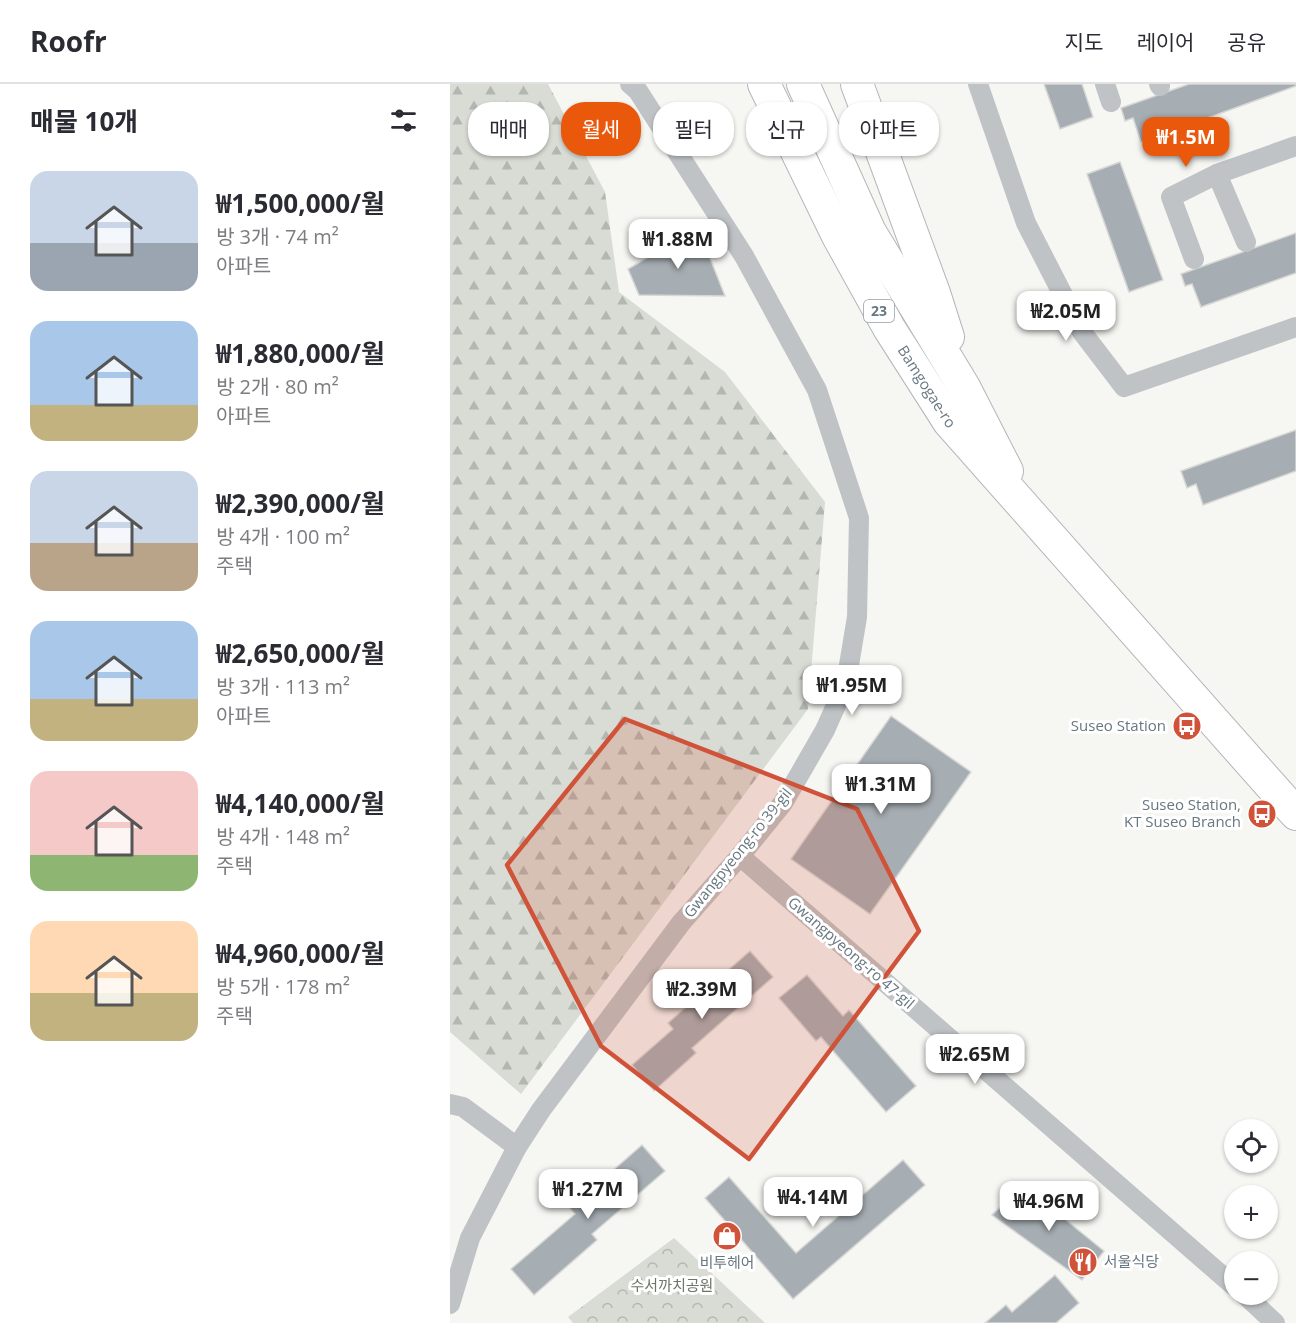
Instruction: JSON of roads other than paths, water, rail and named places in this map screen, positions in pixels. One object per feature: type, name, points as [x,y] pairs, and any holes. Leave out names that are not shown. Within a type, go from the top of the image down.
[{"type":"main road","name":"Bamgogae-ro","points":[[764,84],[837,236],[889,328],[949,422],[1296,814]]},
{"type":"main road","name":"Bamgogae-ro","points":[[803,84],[870,232],[964,387],[1029,515]]},
{"type":"main road","points":[[857,84],[934,293],[964,387]]},
{"type":"street","name":"Gwangpyeong-ro 39-gil","points":[[450,1304],[470,1238],[517,1147],[541,1110],[681,923],[783,803],[825,730],[846,683],[857,617],[859,518],[817,390],[744,256],[638,91],[630,84]]},
{"type":"street","points":[[978,84],[1026,223],[1082,332],[1124,387],[1296,327]]},
{"type":"street","points":[[1194,259],[1171,196],[1217,174],[1296,146]]},
{"type":"street","points":[[1217,174],[1246,242]]},
{"type":"street","name":"Gwangpyeong-ro 47-gil","points":[[740,856],[1224,1277]]},
{"type":"street","points":[[450,1104],[463,1107],[517,1147]]},
{"type":"street","points":[[1256,1305],[1275,1323]]},
{"type":"place","name":"Suseo Station","points":[[1187,726]]},
{"type":"place","name":"Suseo Station, KT Suseo Branch","points":[[1262,814]]},
{"type":"place","name":"비투헤어","points":[[727,1236]]},
{"type":"place","name":"서울식당","points":[[1083,1262]]},
{"type":"park label","name":"수서까치공원","points":[[672,1286]]}]
